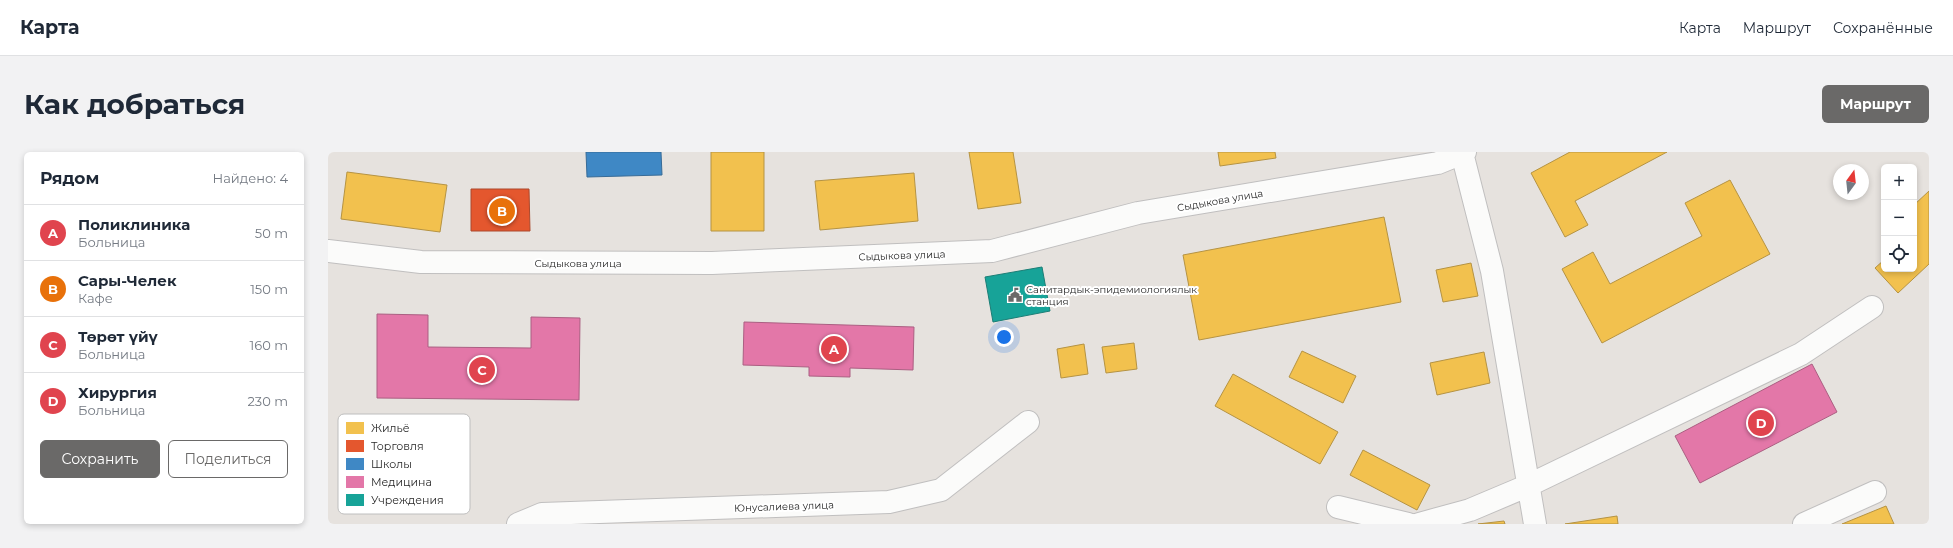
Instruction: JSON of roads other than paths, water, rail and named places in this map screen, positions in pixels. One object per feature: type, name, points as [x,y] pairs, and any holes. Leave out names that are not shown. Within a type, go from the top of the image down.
[{"type":"street","name":"Сыдыкова улица","points":[[328,252],[421,262],[712,263],[992,251],[1138,213],[1438,163],[1463,153]]},
{"type":"street","points":[[1463,153],[1492,271],[1527,486],[1535,524]]},
{"type":"street","points":[[1419,524],[1470,510],[1527,486],[1802,354],[1872,306]]},
{"type":"street","name":"Юнусалиева улица","points":[[527,522],[542,514],[888,502],[941,490],[1028,422]]},
{"type":"street","points":[[1804,524],[1875,492]]},
{"type":"street","points":[[1338,507],[1408,524]]},
{"type":"place","name":"Сары-Челек","points":[[502,211]]},
{"type":"place","name":"Санитардык-эпидемиологиялык станция","points":[[1015,295]]},
{"type":"place","name":"Поликлиника","points":[[834,349]]},
{"type":"place","name":"Төрөт үйү","points":[[482,370]]},
{"type":"place","name":"Хирургия","points":[[1761,423]]}]
